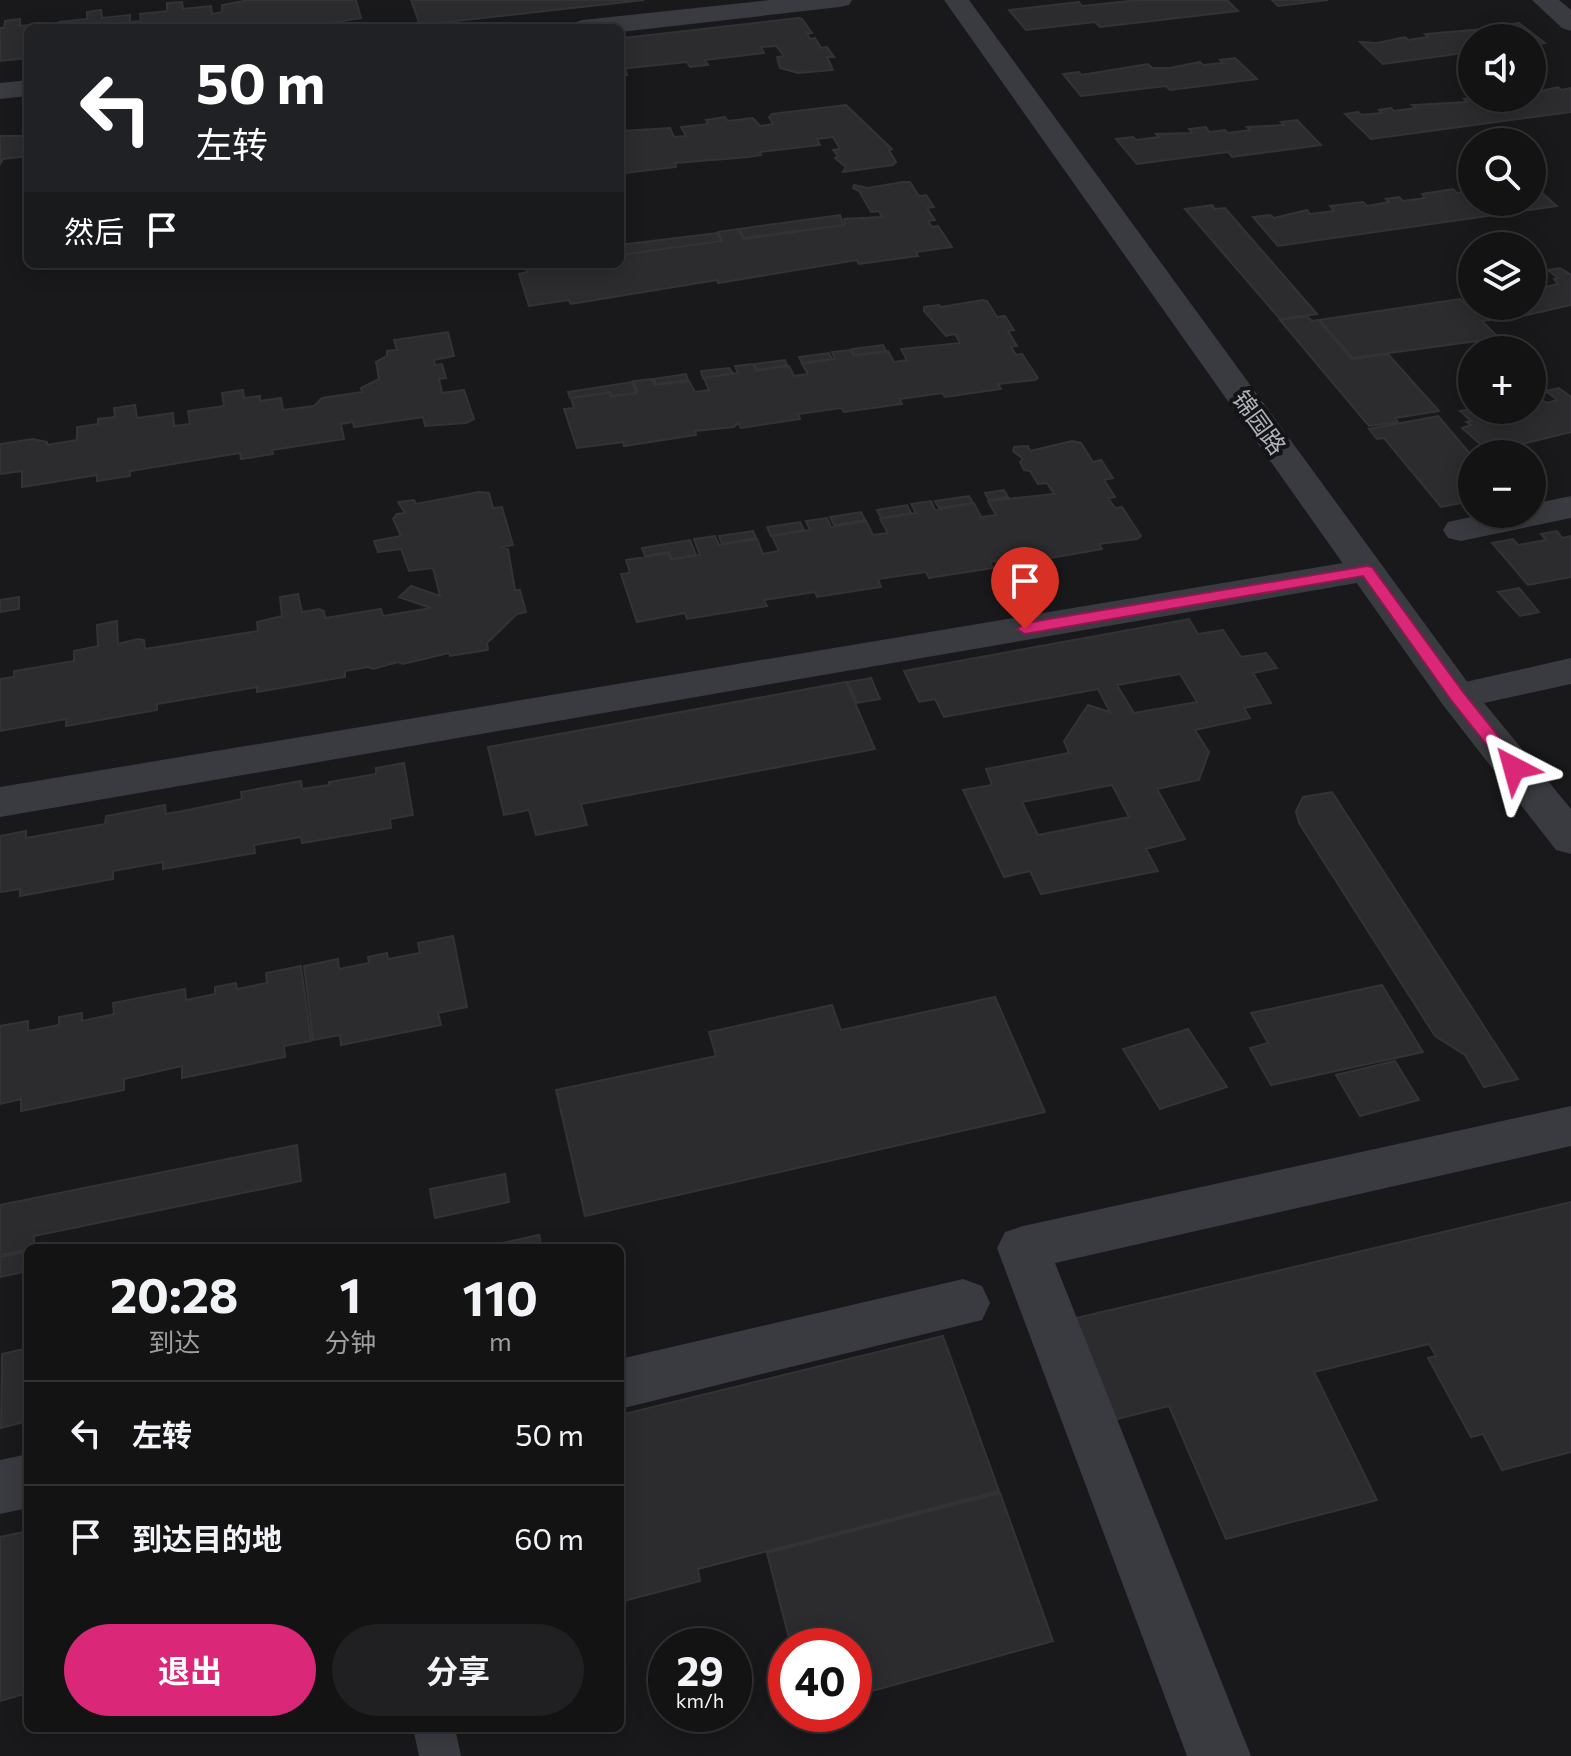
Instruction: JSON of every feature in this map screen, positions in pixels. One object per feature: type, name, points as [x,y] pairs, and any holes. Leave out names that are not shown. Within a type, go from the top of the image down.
[{"type":"street","points":[[619,24],[840,0]]},
{"type":"street","name":"锦园路","points":[[956,0],[1457,696],[1571,839]]},
{"type":"street","points":[[1544,0],[1571,23]]},
{"type":"street","points":[[0,91],[24,88]]},
{"type":"street","points":[[1461,530],[1571,507]]},
{"type":"street","points":[[0,802],[1367,571]]},
{"type":"street","points":[[1457,696],[1571,671]]},
{"type":"street","points":[[1219,1756],[1023,1248],[1571,1126]]},
{"type":"street","points":[[624,1383],[963,1303]]},
{"type":"street","points":[[0,1487],[24,1482]]},
{"type":"lane","points":[[435,1732],[440,1756]]},
{"type":"building","points":[[249,0],[356,0],[361,18],[325,24],[59,24],[87,19],[87,12],[101,10],[102,18],[130,15],[130,22],[141,21],[140,14],[167,11],[167,3],[182,2],[183,9],[211,6],[212,14],[222,12],[222,5]]},
{"type":"building","points":[[411,0],[644,0],[429,24],[420,24]]},
{"type":"building","points":[[1139,0],[1227,0],[1238,11],[1100,27],[1095,22],[1026,30],[1009,10],[1079,2],[1082,6]]},
{"type":"building","points":[[1272,0],[1328,0],[1278,6]]},
{"type":"building","points":[[798,18],[812,33],[807,34],[810,39],[815,38],[821,48],[827,47],[834,57],[827,57],[833,70],[798,73],[780,68],[777,57],[784,56],[776,46],[761,47],[764,53],[705,60],[708,65],[690,67],[687,62],[628,68],[625,69],[627,75],[624,75],[624,38]]},
{"type":"building","points":[[20,19],[20,26],[24,26],[24,58],[0,61],[0,28],[4,28],[5,21]]},
{"type":"building","points":[[1458,31],[1458,54],[1383,64],[1360,42],[1428,37],[1425,34]]},
{"type":"building","points":[[1235,58],[1257,79],[1170,90],[1166,86],[1081,96],[1063,74],[1079,72],[1081,75],[1148,64],[1152,68],[1200,62],[1203,65]]},
{"type":"building","points":[[1571,88],[1571,112],[1371,139],[1345,114],[1382,113],[1379,110],[1391,108],[1394,111],[1416,108],[1412,105],[1458,102],[1458,112],[1546,112],[1546,90]]},
{"type":"building","points":[[846,105],[892,149],[889,150],[896,162],[843,172],[846,167],[835,158],[838,156],[833,150],[840,149],[833,137],[817,139],[820,145],[760,152],[761,155],[675,163],[676,167],[624,172],[624,131],[670,128],[674,137],[686,136],[681,127],[708,124],[706,120],[753,118],[760,126],[773,124],[769,117],[772,114]]},
{"type":"building","points":[[1297,120],[1321,145],[1232,157],[1228,152],[1137,164],[1116,139],[1133,137],[1136,140],[1159,137],[1156,134],[1192,133],[1189,129],[1206,127],[1209,132],[1225,130],[1228,133],[1250,130],[1247,127],[1284,125],[1281,122]]},
{"type":"building","points":[[0,136],[24,136],[24,156],[3,159],[0,164]]},
{"type":"building","points":[[910,182],[919,196],[926,195],[934,207],[927,208],[935,220],[928,221],[932,227],[938,226],[952,247],[916,252],[918,256],[859,264],[857,260],[571,304],[569,300],[529,306],[519,274],[527,272],[526,268],[624,268],[624,254],[722,241],[718,232],[738,229],[743,239],[845,225],[844,219],[882,217],[879,211],[871,212],[859,191],[853,188],[854,185],[868,188]]},
{"type":"building","points":[[1453,189],[1457,193],[1458,216],[1487,216],[1278,246],[1253,217],[1270,215],[1274,218],[1307,210],[1310,214],[1334,211],[1330,206],[1363,202],[1367,206],[1399,197],[1403,201],[1425,198],[1422,194]]},
{"type":"building","points":[[1546,196],[1557,206],[1546,208]]},
{"type":"building","points":[[1212,205],[1215,209],[1225,208],[1317,314],[1280,319],[1185,209]]},
{"type":"building","points":[[840,215],[843,225],[744,238],[739,229]]},
{"type":"building","points":[[717,233],[721,241],[624,254],[624,245]]},
{"type":"building","points":[[1560,268],[1571,275],[1571,305],[1546,311],[1546,287],[1558,284],[1554,279],[1558,278],[1548,270]]},
{"type":"building","points":[[1458,299],[1458,320],[1490,320],[1482,321],[1497,336],[1458,336],[1458,344],[1353,358],[1319,320]]},
{"type":"building","points":[[987,301],[997,317],[1005,316],[1014,330],[1008,331],[1017,346],[1011,347],[1016,355],[1022,354],[1038,378],[998,384],[1001,389],[945,397],[942,393],[900,399],[902,404],[844,412],[841,408],[798,414],[800,419],[741,428],[738,423],[734,427],[695,431],[696,435],[624,446],[623,442],[577,448],[564,409],[574,408],[571,398],[638,393],[633,381],[652,379],[655,385],[689,381],[695,392],[709,390],[704,378],[738,373],[735,366],[753,364],[756,371],[789,366],[794,376],[808,374],[802,364],[835,359],[832,352],[850,350],[854,356],[888,351],[894,362],[907,360],[901,349],[960,343],[955,334],[946,336],[924,311],[924,307]]},
{"type":"building","points":[[1307,316],[1312,321],[1318,320],[1352,359],[1388,354],[1439,411],[1369,426],[1280,320]]},
{"type":"building","points":[[448,332],[454,356],[434,360],[435,365],[442,364],[446,378],[439,379],[442,393],[464,390],[474,419],[466,423],[425,426],[423,417],[354,427],[353,422],[341,424],[344,439],[272,450],[273,454],[241,459],[240,453],[130,471],[130,476],[97,481],[97,475],[22,487],[22,471],[0,474],[0,444],[33,439],[47,442],[47,445],[77,440],[77,427],[98,424],[98,419],[115,417],[114,408],[135,405],[137,418],[173,413],[174,426],[190,424],[188,411],[224,406],[222,393],[243,390],[244,398],[260,396],[260,401],[281,398],[283,410],[314,406],[322,398],[362,392],[361,388],[379,379],[376,362],[387,356],[387,351],[397,350],[394,340]]},
{"type":"building","points":[[883,345],[886,351],[855,355],[852,349]]},
{"type":"building","points":[[829,353],[832,359],[802,363],[799,357]]},
{"type":"building","points":[[785,360],[787,365],[757,370],[755,364]]},
{"type":"building","points":[[729,368],[733,373],[703,378],[701,371]]},
{"type":"building","points":[[686,374],[688,380],[656,384],[654,379]]},
{"type":"building","points":[[632,382],[636,393],[612,396],[610,392],[570,398],[568,392]]},
{"type":"building","points":[[1559,388],[1571,397],[1571,432],[1538,440],[1476,440],[1462,428],[1469,424],[1546,424],[1546,402],[1557,400],[1546,391]]},
{"type":"building","points":[[1438,416],[1458,440],[1458,504],[1441,507],[1384,438],[1377,439],[1369,429]]},
{"type":"building","points":[[1072,441],[1081,443],[1093,462],[1101,460],[1113,478],[1104,480],[1115,497],[1108,498],[1115,508],[1122,507],[1141,536],[1137,539],[1099,544],[1102,549],[1040,560],[1036,554],[990,562],[993,568],[929,578],[926,572],[878,579],[881,587],[817,597],[815,592],[764,600],[767,606],[687,619],[685,613],[637,622],[621,574],[630,573],[626,560],[668,553],[671,560],[700,555],[694,539],[715,536],[719,545],[757,539],[763,554],[779,551],[772,536],[810,530],[806,521],[827,518],[831,527],[866,521],[873,535],[888,533],[880,519],[916,513],[911,504],[931,501],[935,510],[974,503],[981,517],[996,515],[988,501],[1054,494],[1047,483],[1038,484],[1030,471],[1024,470],[1020,462],[1023,459],[1013,451],[1014,447],[1028,446],[1030,451]]},
{"type":"building","points":[[1004,490],[1008,497],[989,500],[985,493]]},
{"type":"building","points":[[479,492],[489,493],[493,508],[502,507],[513,545],[503,547],[508,549],[515,590],[520,590],[526,612],[517,614],[487,643],[488,650],[450,656],[449,653],[403,664],[398,662],[373,669],[345,671],[345,677],[257,692],[257,687],[157,704],[157,710],[66,726],[66,719],[0,731],[0,679],[14,677],[14,671],[74,661],[74,651],[98,646],[97,625],[117,621],[118,644],[144,640],[145,649],[258,631],[257,622],[282,616],[280,597],[298,594],[302,612],[319,609],[324,611],[325,618],[381,609],[383,616],[431,608],[399,597],[411,586],[440,596],[433,568],[409,571],[401,549],[378,552],[374,541],[401,536],[393,519],[397,514],[405,513],[398,502],[414,500],[416,504]]},
{"type":"building","points":[[969,496],[973,503],[939,508],[935,501]]},
{"type":"building","points":[[907,505],[911,513],[881,518],[877,510]]},
{"type":"building","points":[[861,512],[865,520],[834,525],[830,517]]},
{"type":"building","points":[[800,522],[804,530],[771,536],[767,527]]},
{"type":"building","points":[[753,531],[756,538],[722,544],[719,536]]},
{"type":"building","points":[[1557,531],[1562,538],[1571,536],[1571,577],[1528,585],[1492,543],[1513,539],[1518,545],[1546,540],[1541,534]]},
{"type":"building","points":[[690,540],[696,555],[672,559],[669,552],[645,556],[642,548]]},
{"type":"building","points":[[1519,588],[1539,612],[1520,616],[1498,592]]},
{"type":"building","points":[[19,597],[19,609],[0,612],[0,600]]},
{"type":"building","points":[[1189,619],[1198,634],[1223,630],[1241,657],[1266,653],[1277,668],[1253,673],[1271,703],[1244,708],[1250,718],[1195,730],[1209,752],[1199,780],[1157,789],[1185,839],[1146,849],[1158,871],[1041,894],[1030,871],[1004,877],[963,790],[992,785],[986,769],[1069,753],[1064,741],[1088,705],[1110,712],[1098,689],[944,717],[935,699],[919,702],[904,671]],"holes":[[[1180,674],[1197,702],[1134,713],[1117,685]],[[1112,785],[1129,817],[1038,835],[1022,802]]]},
{"type":"building","points":[[871,678],[880,699],[857,703],[848,682]]},
{"type":"building","points":[[846,682],[875,749],[581,804],[587,825],[536,835],[529,810],[504,815],[488,747]]},
{"type":"building","points":[[404,763],[413,815],[390,819],[391,828],[302,843],[301,837],[254,845],[255,853],[163,869],[163,862],[113,871],[113,879],[20,896],[20,889],[0,892],[0,836],[26,831],[26,838],[105,824],[106,816],[165,805],[166,814],[242,799],[241,792],[301,781],[302,789],[329,785],[329,782],[376,774],[376,768]]},
{"type":"building","points":[[1332,792],[1518,1079],[1484,1087],[1465,1055],[1435,1036],[1299,823],[1296,811],[1303,797]]},
{"type":"building","points":[[453,936],[467,1007],[438,1013],[441,1025],[341,1045],[340,1035],[313,1040],[304,966],[338,959],[339,969],[369,963],[368,957],[387,953],[388,959],[420,953],[418,943]]},
{"type":"building","points":[[301,966],[311,1041],[284,1046],[285,1057],[182,1078],[182,1066],[124,1079],[124,1090],[21,1111],[21,1099],[0,1104],[0,1026],[28,1021],[28,1031],[59,1025],[59,1017],[82,1013],[82,1021],[114,1014],[113,1003],[185,989],[186,1000],[215,994],[215,987],[236,983],[237,989],[267,983],[266,973]]},
{"type":"building","points":[[1382,985],[1423,1052],[1271,1085],[1250,1048],[1268,1043],[1251,1013]]},
{"type":"building","points":[[995,997],[1045,1112],[585,1216],[556,1090],[716,1056],[709,1032],[832,1005],[841,1030]]},
{"type":"building","points":[[1188,1029],[1227,1087],[1160,1109],[1123,1049]]},
{"type":"building","points":[[1395,1061],[1419,1100],[1360,1116],[1336,1075]]},
{"type":"building","points":[[297,1145],[301,1181],[34,1236],[34,1244],[24,1244],[24,1250],[0,1255],[0,1205]]},
{"type":"building","points":[[505,1174],[509,1202],[435,1218],[430,1189]]},
{"type":"building","points":[[1571,1202],[1571,1452],[1502,1470],[1483,1434],[1471,1437],[1428,1358],[1436,1356],[1429,1344],[1314,1372],[1377,1500],[1226,1539],[1169,1406],[1109,1421],[1068,1320]]},
{"type":"building","points":[[539,1235],[541,1244],[497,1244]]},
{"type":"building","points":[[24,1252],[24,1272],[0,1277],[0,1257]]},
{"type":"building","points":[[943,1336],[999,1491],[698,1569],[700,1581],[624,1601],[624,1414]]},
{"type":"building","points":[[24,1349],[24,1422],[1,1428],[2,1354]]},
{"type":"building","points":[[1000,1493],[1053,1641],[872,1691],[872,1628],[786,1628],[767,1553]]},
{"type":"building","points":[[24,1532],[24,1694],[0,1701],[0,1537]]},
{"type":"route","points":[[1025,629],[1367,571],[1457,696],[1514,768]]}]
